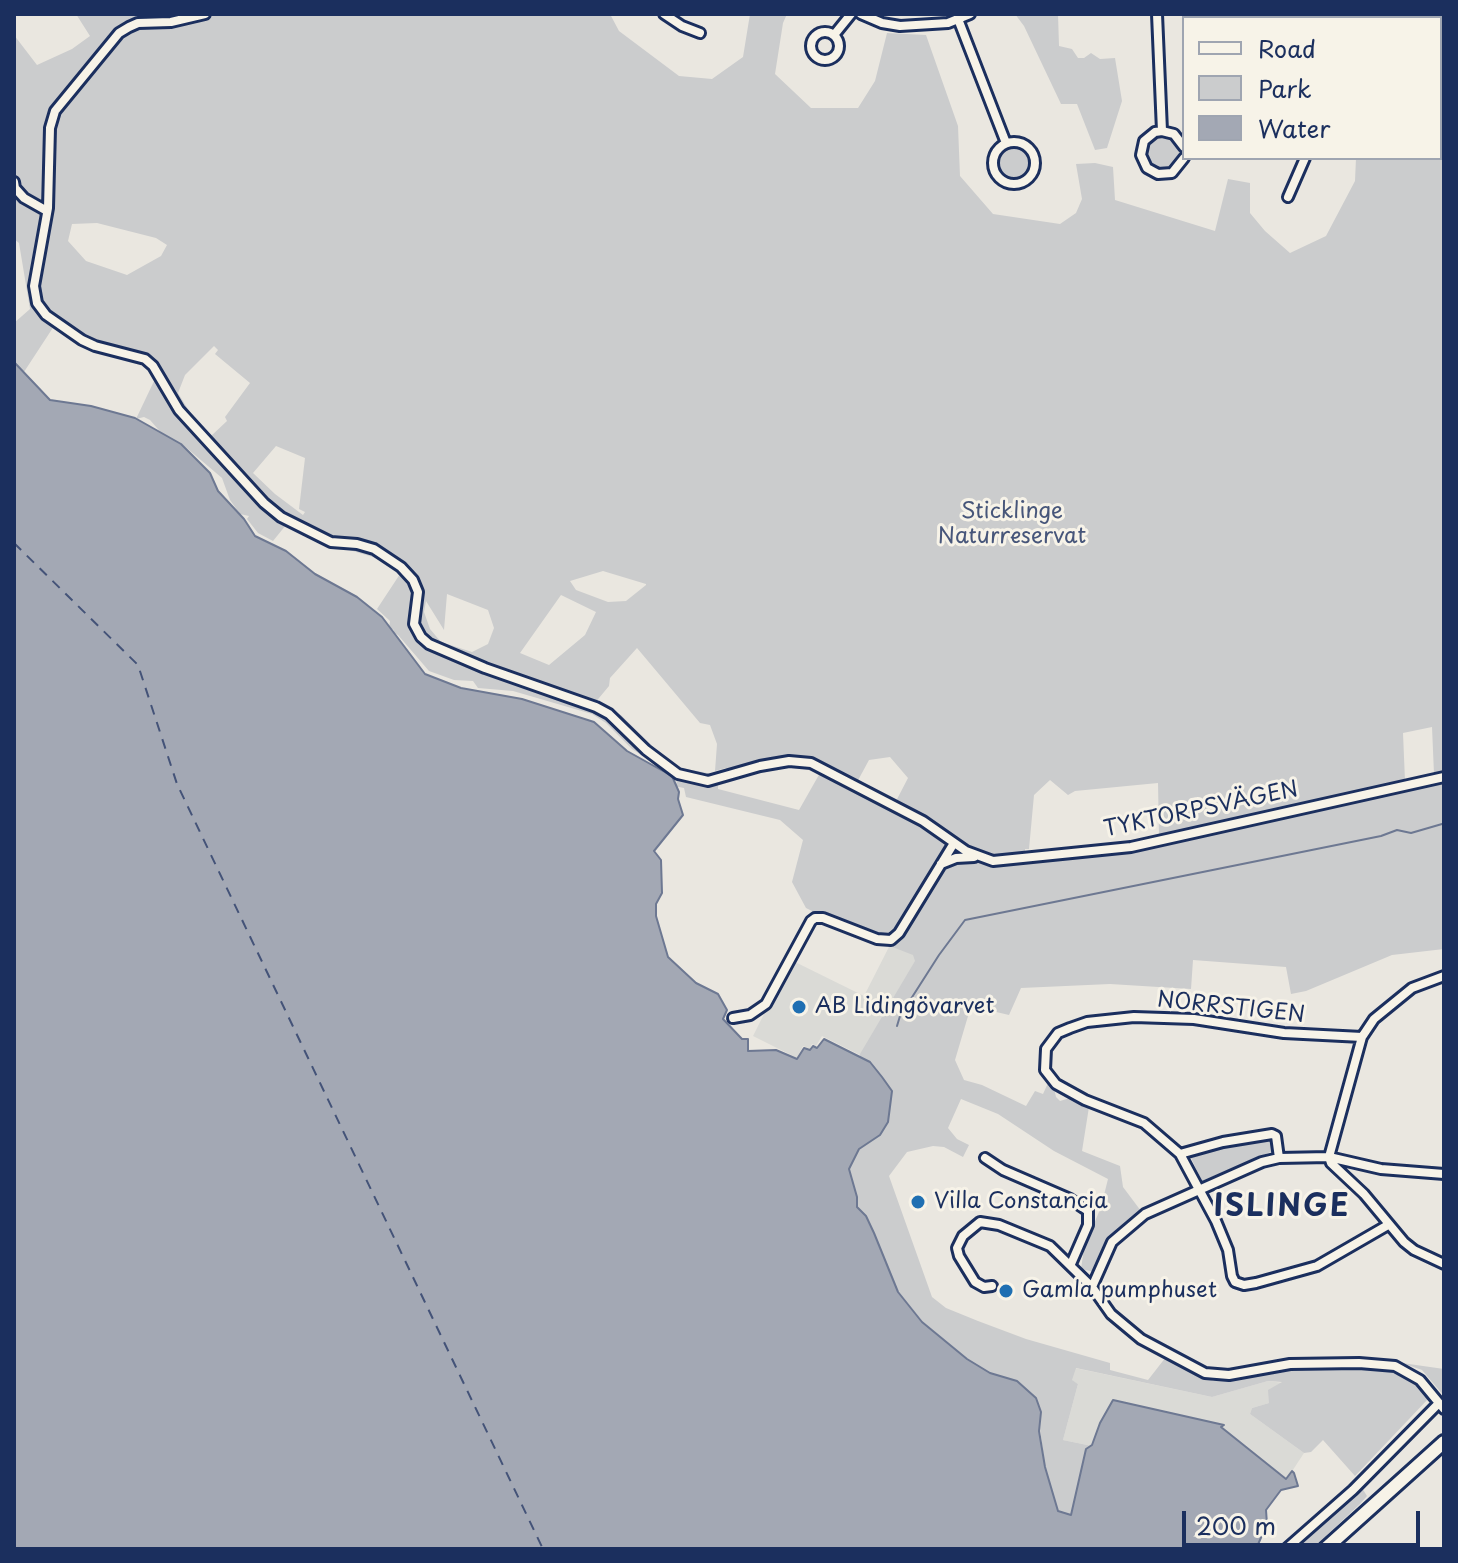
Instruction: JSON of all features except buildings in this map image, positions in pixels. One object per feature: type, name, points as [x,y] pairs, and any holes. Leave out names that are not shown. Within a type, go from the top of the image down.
[{"type":"main road","points":[[1325,1549],[1444,1442]]},
{"type":"street","name":"TYKTORPSVÄGEN","points":[[205,14],[171,22],[138,23],[119,33],[55,111],[50,128],[47,211],[34,286],[37,303],[46,315],[95,346],[145,359],[153,366],[179,410],[264,503],[281,517],[331,542],[374,549],[401,567],[413,580],[418,592],[414,624],[429,644],[485,668],[596,707],[609,714],[646,750],[678,774],[708,781],[760,766],[789,761],[811,763],[923,821],[977,857],[1004,861],[1131,847],[1444,777]]},
{"type":"street","points":[[664,14],[700,33]]},
{"type":"street","points":[[834,35],[851,14]]},
{"type":"street","points":[[861,14],[882,23],[900,26],[927,26],[970,14]]},
{"type":"street","points":[[1157,14],[1162,131]]},
{"type":"street","points":[[958,19],[1006,143]]},
{"type":"street","points":[[1182,144],[1174,134],[1155,132],[1144,141],[1141,155],[1147,168],[1165,175],[1178,169],[1183,160]]},
{"type":"street","points":[[1006,143],[1022,143],[1034,155],[1033,172],[1024,181],[1005,182],[995,173],[995,152],[1006,143]]},
{"type":"street","points":[[1288,197],[1304,160]]},
{"type":"street","points":[[14,182],[24,198],[47,211]]},
{"type":"street","points":[[733,1018],[750,1015],[766,1004],[811,921],[823,918],[877,939],[891,940],[899,933],[954,843]]},
{"type":"street","points":[[940,864],[956,858],[977,857]]},
{"type":"street","points":[[1444,976],[1422,983],[1401,996],[1374,1019],[1362,1037],[1329,1157],[1334,1167],[1364,1194],[1388,1225],[1414,1250],[1444,1264]]},
{"type":"street","name":"NORRSTIGEN","points":[[1362,1037],[1284,1033],[1194,1019],[1134,1017],[1087,1022],[1058,1033],[1046,1049],[1045,1070],[1056,1084],[1085,1100],[1144,1123],[1180,1154],[1216,1221],[1228,1250],[1235,1282],[1244,1285],[1317,1266],[1388,1225]]},
{"type":"street","points":[[1180,1154],[1223,1142],[1272,1134],[1276,1136],[1279,1158]]},
{"type":"street","points":[[1092,1287],[1105,1253],[1117,1237],[1145,1214],[1242,1168],[1279,1158],[1329,1157],[1381,1169],[1444,1174]]},
{"type":"street","points":[[985,1158],[1003,1170],[1070,1199],[1088,1211],[1088,1225],[1071,1264]]},
{"type":"street","points":[[992,1286],[984,1287],[975,1282],[957,1248],[963,1236],[980,1222],[999,1225],[1050,1246],[1092,1287],[1111,1314],[1141,1339],[1205,1373],[1229,1375],[1290,1364],[1378,1364],[1410,1372],[1442,1406],[1286,1549]]},
{"type":"shaded area","points":[[891,943],[918,957],[868,1059],[822,1036],[816,1046],[812,1044],[810,1049],[803,1046],[797,1058],[753,1036],[791,960],[864,996]]},
{"type":"shaded area","points":[[1075,1368],[1212,1397],[1268,1381],[1284,1383],[1269,1403],[1252,1408],[1250,1414],[1304,1453],[1287,1479],[1220,1427],[1222,1424],[1113,1400],[1092,1446],[1063,1440],[1078,1384],[1071,1380]]},
{"type":"green space","name":"Sticklinge Naturreservat","points":[[76,14],[610,14],[619,31],[679,76],[712,79],[743,57],[750,14],[787,14],[775,74],[811,108],[858,108],[875,81],[887,33],[926,35],[958,126],[960,176],[993,214],[1060,224],[1076,213],[1082,199],[1076,164],[1095,163],[1113,167],[1115,200],[1215,231],[1228,179],[1250,183],[1250,213],[1290,253],[1326,236],[1355,181],[1356,160],[1442,160],[1442,16],[1311,14],[1444,14],[1444,949],[1392,955],[1306,991],[1291,994],[1286,967],[1193,960],[1191,989],[1110,984],[1021,988],[1009,1015],[971,1006],[955,1060],[964,1080],[1026,1106],[1035,1091],[1043,1094],[1048,1083],[1060,1101],[1070,1098],[1089,1107],[1082,1151],[1120,1166],[1123,1187],[1141,1211],[1104,1244],[1095,1272],[1081,1269],[1084,1248],[1101,1207],[1108,1179],[1054,1151],[998,1114],[961,1099],[948,1128],[957,1139],[969,1145],[963,1157],[944,1147],[933,1146],[907,1152],[889,1176],[932,1297],[946,1308],[978,1321],[1026,1339],[1110,1363],[1110,1370],[1148,1380],[1166,1357],[1213,1381],[1318,1367],[1369,1365],[1393,1368],[1411,1377],[1428,1399],[1355,1476],[1323,1440],[1311,1452],[1304,1453],[1250,1414],[1252,1408],[1269,1403],[1268,1390],[1282,1382],[1268,1381],[1212,1397],[1076,1368],[1072,1380],[1078,1384],[1063,1440],[1092,1446],[1071,1516],[1058,1511],[1045,1467],[1036,1398],[1017,1381],[990,1373],[967,1359],[923,1322],[898,1292],[866,1216],[856,1207],[848,1167],[860,1054],[915,961],[913,955],[810,915],[812,911],[806,908],[792,882],[803,840],[780,820],[686,797],[684,788],[674,786],[677,782],[672,774],[632,749],[606,723],[592,714],[513,691],[478,688],[473,681],[454,680],[429,671],[392,632],[390,621],[377,609],[402,571],[286,525],[273,541],[258,533],[247,519],[249,516],[240,514],[230,500],[222,478],[182,444],[164,436],[150,420],[144,417],[136,419],[155,379],[141,361],[98,350],[56,323],[22,375],[14,365],[14,323],[30,309],[19,243],[14,239],[14,35],[37,65],[72,49],[90,36]],"holes":[[[97,223],[156,238],[167,245],[161,256],[127,275],[86,261],[68,241],[72,224]],[[214,346],[218,350],[215,354],[250,383],[225,417],[227,421],[211,436],[194,419],[178,393],[185,375]],[[276,446],[305,458],[299,509],[305,512],[303,515],[253,473]],[[603,571],[646,584],[626,601],[608,602],[576,590],[570,581]],[[447,594],[488,610],[494,628],[488,644],[472,652],[441,642],[430,629],[424,612],[426,601],[444,630]],[[561,595],[596,612],[585,635],[549,665],[520,653]],[[637,648],[700,723],[710,725],[717,744],[715,771],[726,768],[728,771],[712,774],[682,768],[667,761],[621,715],[594,704],[609,686],[610,678]],[[1432,727],[1434,774],[1405,781],[1403,733]],[[890,757],[908,778],[894,805],[856,784],[869,760]],[[797,765],[820,773],[799,810],[718,789],[718,783],[732,777]],[[1050,780],[1068,795],[1075,791],[1158,783],[1159,836],[1130,842],[1025,852],[1029,849],[1034,795]]]},
{"type":"green space","points":[[1015,14],[1058,14],[1059,46],[1072,49],[1078,58],[1091,53],[1100,59],[1115,58],[1122,101],[1107,148],[1095,150],[1077,104],[1061,104],[1024,26]]},
{"type":"green space","points":[[1163,136],[1175,141],[1180,153],[1175,165],[1163,170],[1151,165],[1146,153],[1151,141]]},
{"type":"green space","points":[[1014,147],[1026,152],[1031,164],[1026,176],[1014,181],[1002,176],[997,164],[1002,152]]},
{"type":"green space","points":[[1271,1139],[1273,1151],[1202,1181],[1191,1158],[1241,1142]]},
{"type":"green space","points":[[1402,1363],[1444,1369],[1444,1396],[1422,1370]]},
{"type":"green space","points":[[1362,1488],[1367,1496],[1312,1549],[1291,1549]]},
{"type":"water","points":[[14,362],[50,400],[91,406],[135,418],[181,444],[210,473],[218,491],[255,536],[286,551],[315,574],[357,597],[382,617],[425,674],[461,688],[522,699],[594,722],[627,751],[672,776],[683,815],[654,851],[661,860],[662,893],[656,904],[656,916],[668,957],[696,983],[718,994],[727,1010],[723,1019],[742,1039],[748,1039],[748,1051],[776,1050],[797,1059],[804,1048],[817,1048],[824,1039],[870,1062],[892,1091],[888,1122],[880,1135],[859,1149],[849,1169],[857,1207],[866,1216],[898,1292],[922,1322],[967,1359],[990,1373],[1017,1381],[1036,1398],[1041,1412],[1039,1431],[1045,1467],[1058,1511],[1071,1515],[1086,1449],[1092,1445],[1113,1400],[1224,1425],[1221,1427],[1286,1479],[1292,1471],[1294,1473],[1298,1486],[1281,1490],[1266,1510],[1267,1524],[1256,1549],[14,1549]]},
{"type":"waterway","points":[[897,1026],[900,1016],[939,955],[965,920],[1381,836],[1397,830],[1411,833],[1442,824]]},
{"type":"ferry route","points":[[14,543],[138,665],[177,784],[543,1549]]},
{"type":"place","name":"AB Lidingövarvet","points":[[799,1007]]},
{"type":"place","name":"Villa Constancia","points":[[918,1202]]},
{"type":"place","name":"Gamla pumphuset","points":[[1006,1291]]},
{"type":"district","name":"ISLINGE","points":[[1282,1208]]}]
